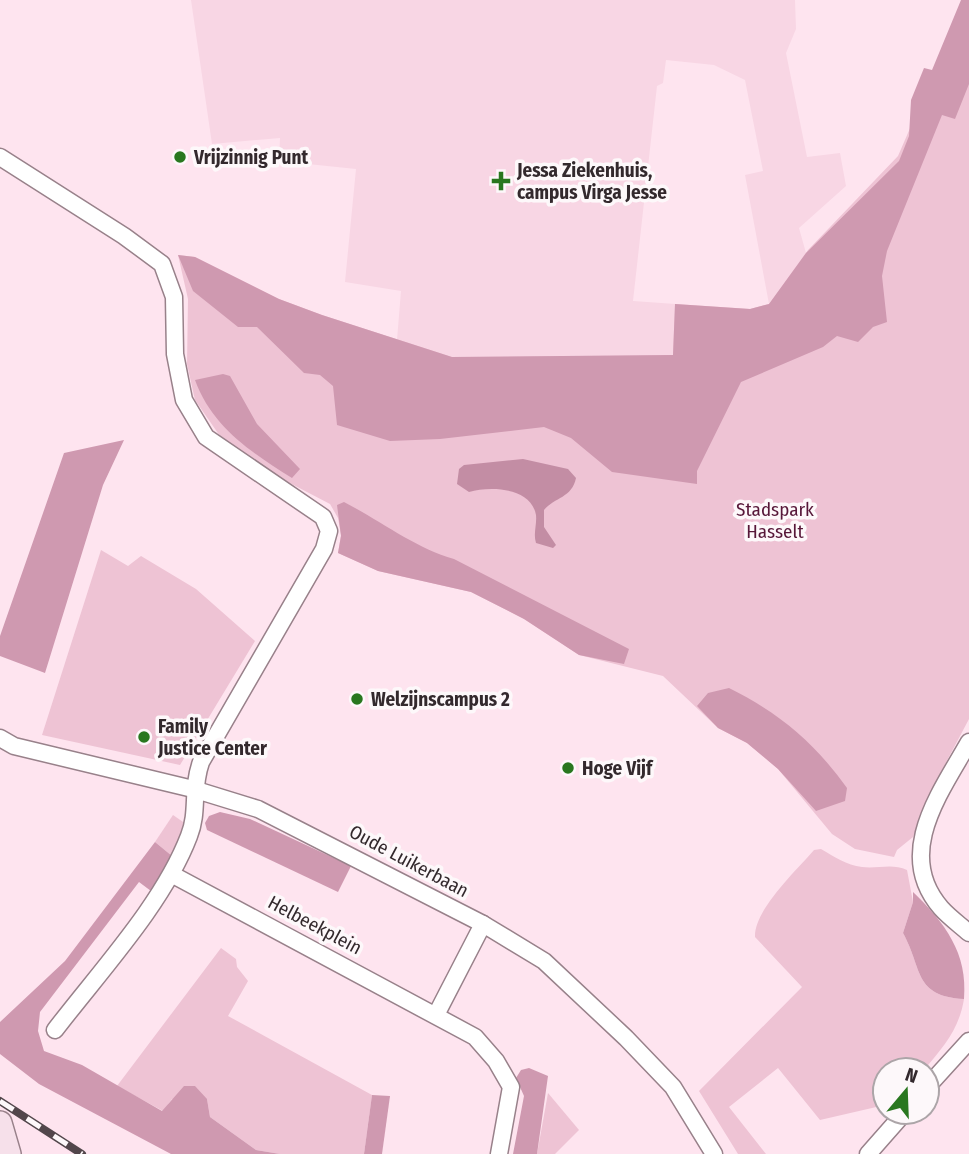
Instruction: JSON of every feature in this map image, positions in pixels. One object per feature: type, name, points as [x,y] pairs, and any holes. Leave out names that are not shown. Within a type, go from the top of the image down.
[{"type":"main road","points":[[0,1123],[9,1154]]},
{"type":"street","points":[[0,157],[124,236],[162,264],[174,297],[175,354],[184,400],[206,437],[323,517],[329,531],[324,549],[201,762],[193,789],[195,807],[191,832],[173,874],[55,1030]]},
{"type":"street","name":"Oude Luikerbaan","points":[[0,738],[14,746],[193,789],[269,814],[483,924],[544,961],[626,1038],[673,1087],[714,1154]]},
{"type":"street","points":[[969,742],[937,800],[918,855],[928,887],[941,908],[969,933]]},
{"type":"street","name":"Helbeekplein","points":[[173,874],[475,1037],[496,1061],[511,1087],[499,1154]]},
{"type":"street","points":[[436,1014],[483,924]]},
{"type":"street","points":[[941,1072],[969,1041]]},
{"type":"street","points":[[869,1154],[893,1126]]},
{"type":"shaded area","name":"Jessa Ziekenhuis, campus Virga Jesse","points":[[191,0],[795,0],[796,29],[786,53],[807,157],[840,153],[846,186],[799,228],[806,253],[769,304],[745,175],[763,171],[745,80],[714,65],[666,60],[663,83],[657,86],[633,301],[675,304],[674,355],[452,357],[397,340],[401,291],[345,282],[356,169],[279,161],[280,138],[212,144]]},
{"type":"shaded area","points":[[961,0],[969,0],[969,84],[955,119],[942,115],[887,251],[882,276],[887,322],[873,327],[858,342],[837,336],[823,347],[741,382],[697,471],[697,484],[612,472],[571,438],[544,427],[440,439],[390,441],[337,425],[333,386],[320,375],[304,373],[257,327],[238,327],[193,291],[178,255],[195,257],[279,299],[452,357],[673,355],[675,304],[750,309],[769,304],[806,253],[899,161],[909,136],[911,100],[924,68],[932,70]]},
{"type":"shaded area","points":[[223,374],[230,376],[257,424],[300,469],[292,478],[235,437],[202,397],[195,380]]},
{"type":"shaded area","points":[[124,440],[103,485],[45,673],[0,656],[0,636],[64,453]]},
{"type":"shaded area","points":[[523,459],[568,469],[576,478],[571,490],[544,510],[544,527],[556,545],[553,548],[536,543],[536,515],[533,506],[526,499],[498,489],[469,492],[457,484],[459,469],[464,465]]},
{"type":"shaded area","points":[[344,502],[412,541],[454,559],[629,649],[624,664],[579,655],[524,619],[471,592],[378,571],[338,553],[341,536],[337,505]]},
{"type":"shaded area","points":[[729,688],[780,718],[822,756],[847,788],[845,801],[816,811],[778,769],[747,743],[718,728],[697,706],[708,693]]},
{"type":"shaded area","points":[[220,812],[250,819],[351,866],[338,892],[207,830],[205,823],[209,816]]},
{"type":"shaded area","points":[[155,842],[172,856],[151,891],[139,882],[40,1012],[38,1031],[44,1051],[82,1065],[162,1111],[184,1086],[195,1086],[207,1099],[210,1117],[256,1150],[280,1154],[171,1154],[39,1084],[0,1054],[0,1022],[65,961]]},
{"type":"shaded area","points":[[913,892],[935,915],[952,940],[962,967],[964,999],[936,992],[922,978],[903,933],[913,902]]},
{"type":"shaded area","points":[[529,1068],[548,1076],[537,1154],[513,1154],[524,1096],[516,1078],[521,1070]]},
{"type":"shaded area","points":[[372,1095],[390,1096],[382,1154],[364,1154]]},
{"type":"green space","name":"Stadspark Hasselt","points":[[969,0],[969,719],[933,787],[913,837],[897,850],[894,857],[855,849],[832,834],[778,769],[747,743],[718,728],[663,676],[579,655],[524,619],[471,592],[378,571],[338,553],[341,535],[338,518],[330,504],[261,468],[222,439],[195,400],[187,364],[188,299],[178,255],[195,257],[279,299],[452,357],[673,355],[675,304],[750,309],[769,304],[808,250],[898,156],[963,6]]},
{"type":"green space","points":[[101,550],[128,566],[141,556],[196,589],[255,641],[180,765],[42,735]]},
{"type":"green space","points":[[173,815],[186,824],[172,856],[155,842]]},
{"type":"green space","points":[[821,849],[856,866],[896,867],[907,870],[913,902],[903,933],[928,986],[948,997],[964,999],[962,1010],[949,1038],[936,1056],[871,1056],[871,1108],[820,1120],[778,1068],[729,1107],[766,1154],[738,1154],[699,1091],[802,987],[755,937],[761,915],[768,903],[814,850]]},
{"type":"green space","points":[[221,948],[236,959],[237,967],[248,981],[228,1016],[372,1095],[364,1154],[280,1154],[256,1150],[210,1117],[207,1099],[172,1099],[163,1111],[117,1086]]},
{"type":"green space","points":[[548,1093],[579,1130],[555,1154],[537,1154]]},
{"type":"railway","points":[[0,1101],[82,1154]]},
{"type":"place","name":"Vrijzinnig Punt","points":[[180,157]]},
{"type":"place","name":"Jessa Ziekenhuis, campus Virga Jesse","points":[[501,181]]},
{"type":"place","name":"Welzijnscampus 2","points":[[357,699]]},
{"type":"place","name":"Family Justice Center","points":[[144,737]]},
{"type":"place","name":"Hoge Vijf","points":[[568,768]]}]
